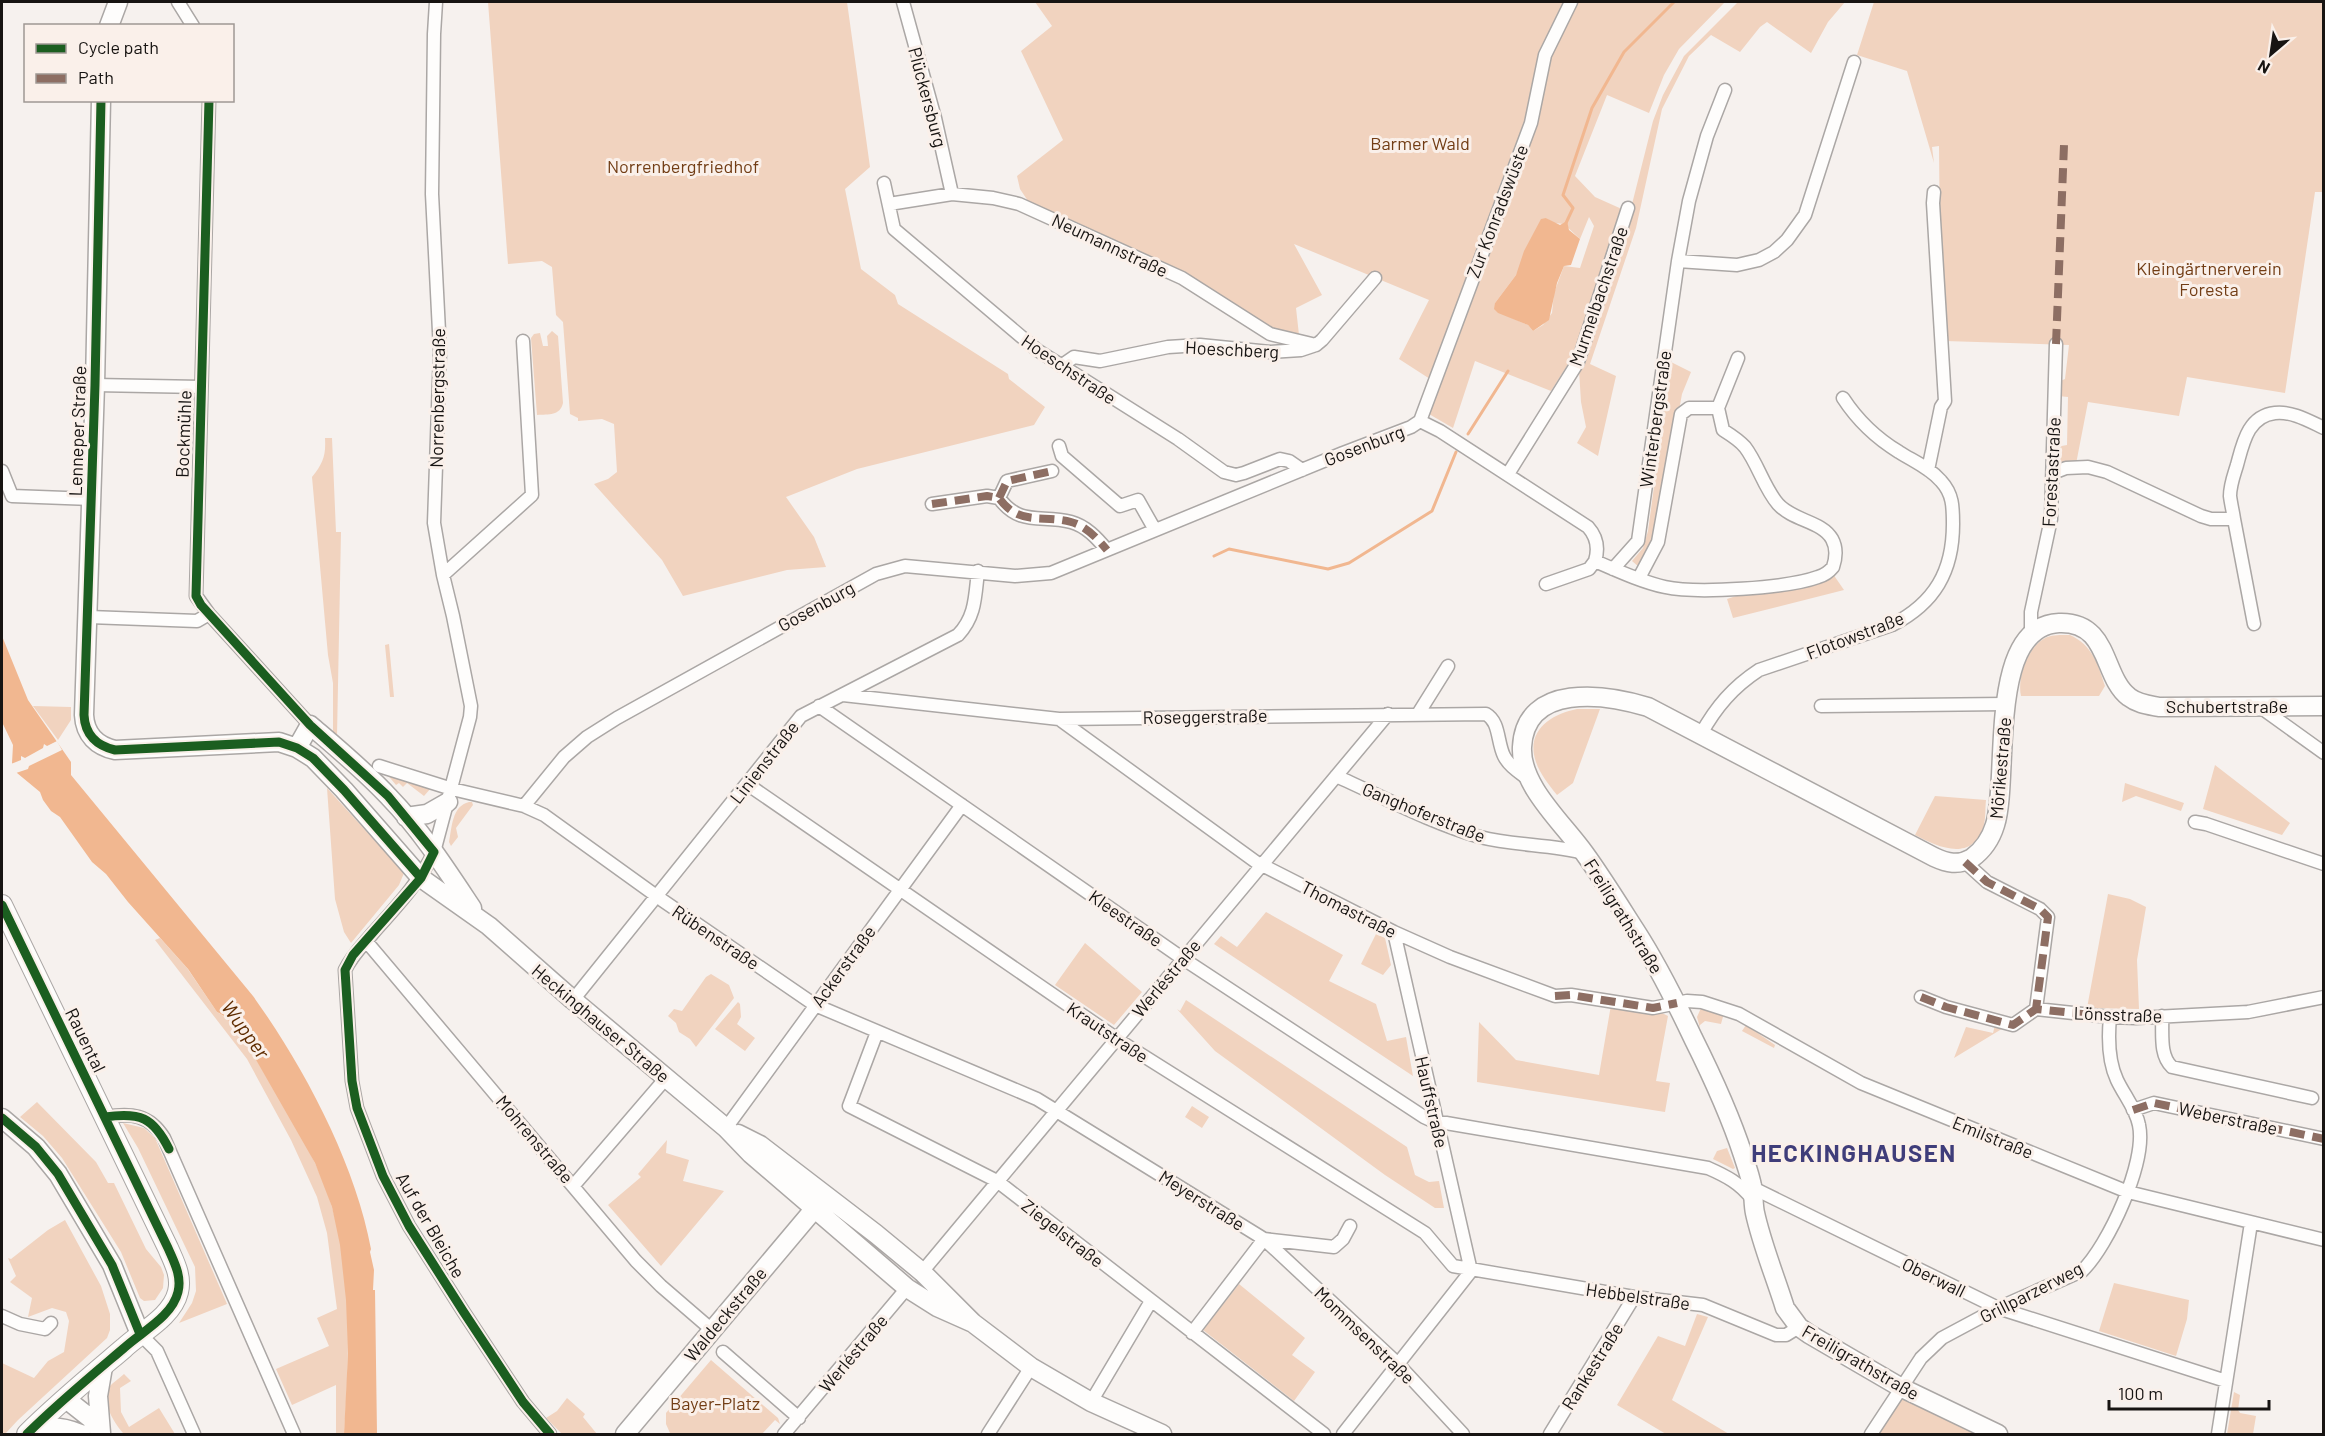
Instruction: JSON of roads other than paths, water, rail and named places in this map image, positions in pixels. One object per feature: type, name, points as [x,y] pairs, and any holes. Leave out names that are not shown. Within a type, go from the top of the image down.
[{"type":"main road","points":[[110,24],[118,2]]},
{"type":"main road","name":"Lenneper Straße","points":[[101,102],[92,499],[84,721],[92,739],[111,749]]},
{"type":"main road","name":"Schubertstraße","points":[[2031,635],[2046,625],[2055,623],[2078,626],[2089,632],[2102,651],[2121,689],[2129,698],[2144,704],[2159,707],[2324,706]]},
{"type":"main road","name":"Mörikestraße","points":[[1965,862],[1985,846],[1996,824],[2006,704],[2012,671],[2020,650],[2031,635]]},
{"type":"main road","name":"Freiligrathstraße","points":[[1965,862],[1953,864],[1934,856],[1648,707],[1599,696],[1560,700],[1533,717],[1523,736],[1522,759],[1530,780],[1584,854],[1637,933],[1677,1003],[1729,1118],[1753,1194],[1755,1213],[1785,1308],[1799,1327],[1900,1387],[1998,1434]]},
{"type":"main road","points":[[297,748],[310,725]]},
{"type":"main road","name":"Heckinghauser Straße","points":[[310,725],[388,796],[434,852],[478,917]]},
{"type":"main road","name":"Heckinghauser Straße","points":[[111,749],[279,742],[297,748],[313,758],[421,878],[478,917],[726,1128],[751,1154],[922,1272],[973,1323],[1031,1367],[1091,1402],[1157,1434]]},
{"type":"main road","points":[[406,817],[427,814],[450,796]]},
{"type":"main road","name":"Rauental","points":[[2,905],[177,1269],[179,1281],[176,1298],[169,1309],[28,1433]]},
{"type":"main road","points":[[2,1118],[36,1147],[58,1174],[112,1265],[140,1334]]},
{"type":"main road","name":"Heckinghauser Straße","points":[[820,1202],[907,1288],[937,1307],[973,1323]]},
{"type":"main road","name":"Waldeckstraße","points":[[630,1433],[712,1330],[820,1202]]},
{"type":"main road","points":[[102,1434],[98,1396],[103,1367]]},
{"type":"main road","points":[[64,1400],[90,1418],[102,1434]]},
{"type":"main road","points":[[64,1400],[81,1434]]},
{"type":"main road","points":[[28,1433],[36,1429],[52,1427],[81,1434]]},
{"type":"street","points":[[178,2],[192,24]]},
{"type":"street","name":"Norrenbergstraße","points":[[345,970],[350,958],[421,878],[434,852],[470,717],[471,706],[434,523],[440,351],[432,194],[436,2]]},
{"type":"street","name":"Plückersburg","points":[[903,2],[935,118],[952,194]]},
{"type":"street","name":"Zur Konradswüste","points":[[1420,421],[1531,123],[1545,55],[1570,2]]},
{"type":"street","points":[[1678,261],[1737,265],[1760,260],[1787,240],[1805,215],[1854,62]]},
{"type":"street","name":"Winterbergstraße","points":[[1613,569],[1638,541],[1678,261],[1689,201],[1707,136],[1725,90]]},
{"type":"street","name":"Bockmühle","points":[[209,102],[196,596],[209,614],[310,725]]},
{"type":"street","name":"Hoeschstraße","points":[[884,183],[894,229],[1020,337],[1061,366],[1178,439],[1224,472],[1236,475],[1280,459],[1289,461],[1302,470]]},
{"type":"street","points":[[1928,470],[1941,407],[1945,401],[1933,202],[1935,192]]},
{"type":"street","name":"Neumannstraße","points":[[889,204],[952,194],[993,198],[1019,204],[1182,278],[1269,333],[1316,345]]},
{"type":"street","name":"Murmelbachstraße","points":[[1508,474],[1578,362],[1628,208]]},
{"type":"street","points":[[1316,345],[1339,322],[1375,278]]},
{"type":"street","points":[[443,575],[532,495],[524,341]]},
{"type":"street","name":"Forestastraße","points":[[2031,635],[2031,612],[2051,519],[2056,344]]},
{"type":"street","name":"Hoeschberg","points":[[1061,366],[1074,357],[1100,361],[1168,347],[1200,345],[1292,352],[1316,345]]},
{"type":"street","points":[[1546,584],[1589,569],[1596,561],[1666,587],[1770,586],[1821,577],[1833,567],[1836,551],[1833,541],[1821,527],[1785,511],[1777,502],[1744,446],[1720,425],[1718,408],[1738,358]]},
{"type":"street","points":[[95,385],[201,387]]},
{"type":"street","name":"Flotowstraße","points":[[1701,734],[1729,693],[1759,670],[1892,625],[1907,617],[1929,598],[1939,585],[1949,562],[1953,536],[1953,510],[1952,498],[1946,487],[1928,470],[1867,429],[1843,398]]},
{"type":"street","points":[[1639,578],[1658,542],[1681,414],[1689,408],[1718,408]]},
{"type":"street","points":[[2254,624],[2230,497],[2231,482],[2245,435],[2253,424],[2275,413],[2289,414],[2324,428]]},
{"type":"street","name":"Gosenburg","points":[[524,806],[564,758],[587,737],[857,584],[891,568],[905,566],[1015,576],[1051,573],[1420,421],[1440,431],[1588,527],[1594,534],[1597,544],[1596,561]]},
{"type":"street","points":[[1059,446],[1062,456],[1120,506],[1137,500],[1155,530]]},
{"type":"street","points":[[2053,473],[2066,468],[2088,467],[2107,472],[2201,516],[2211,519],[2234,519]]},
{"type":"street","points":[[2,471],[12,496],[92,499]]},
{"type":"street","points":[[999,498],[1007,482],[1052,471]]},
{"type":"street","points":[[932,504],[987,496],[999,498]]},
{"type":"street","points":[[999,498],[1003,505],[1027,519],[1058,519],[1073,522],[1096,537],[1107,550]]},
{"type":"street","name":"Linienstraße","points":[[573,1000],[801,716],[958,635],[970,621],[978,572]]},
{"type":"street","points":[[88,617],[197,621],[209,614]]},
{"type":"street","points":[[1418,714],[1448,666]]},
{"type":"street","name":"Roseggerstraße","points":[[843,695],[1059,719],[1486,714],[1494,720],[1505,757],[1510,765],[1530,780]]},
{"type":"street","points":[[1821,706],[2006,704]]},
{"type":"street","name":"Kleestraße","points":[[819,706],[1182,958],[1437,1124]]},
{"type":"street","points":[[2260,707],[2324,753]]},
{"type":"street","name":"Werléstraße","points":[[922,1272],[1388,714]]},
{"type":"street","name":"Thomastraße","points":[[1059,719],[1262,865],[1394,932],[1450,957],[1555,996],[1571,995],[1653,1008],[1677,1003]]},
{"type":"street","name":"Rübenstraße","points":[[379,766],[450,796],[524,806],[544,815],[656,896],[815,1005],[1037,1099],[1056,1110]]},
{"type":"street","name":"Ganghoferstraße","points":[[1336,776],[1468,833],[1510,843],[1567,848],[1584,854]]},
{"type":"street","name":"Krautstraße","points":[[747,784],[1116,1038],[1425,1233],[1453,1266],[1471,1271]]},
{"type":"street","name":"Ackerstraße","points":[[726,1128],[962,805]]},
{"type":"street","points":[[2195,822],[2324,864]]},
{"type":"street","points":[[1921,997],[1946,1007],[2013,1025],[2036,1009],[2048,917],[2040,909],[1988,882],[1965,862]]},
{"type":"street","name":"Hauffstraße","points":[[1394,932],[1471,1271]]},
{"type":"street","name":"Mohrenstraße","points":[[366,941],[644,1269],[712,1330]]},
{"type":"street","name":"Auf der Bleiche","points":[[345,970],[352,1081],[357,1108],[383,1176],[405,1219],[463,1311],[523,1402],[550,1434]]},
{"type":"street","name":"Lönsstraße","points":[[2036,1009],[2110,1017],[2162,1016],[2248,1012],[2324,997]]},
{"type":"street","name":"Emilstraße","points":[[1677,1003],[1702,1002],[1739,1014],[1861,1083],[2128,1192],[2324,1240]]},
{"type":"street","points":[[2162,1016],[2164,1053],[2166,1062],[2172,1067],[2312,1098]]},
{"type":"street","name":"Grillparzerweg","points":[[1871,1434],[1921,1358],[1942,1338],[1998,1308],[2082,1271],[2089,1264],[2108,1233],[2128,1192],[2134,1173],[2140,1137],[2139,1124],[2116,1079],[2111,1059],[2110,1017]]},
{"type":"street","name":"Ziegelstraße","points":[[877,1032],[849,1106],[997,1181],[1324,1434]]},
{"type":"street","points":[[574,1185],[666,1078]]},
{"type":"street","name":"Weberstraße","points":[[2133,1110],[2154,1103],[2324,1139]]},
{"type":"street","name":"Meyerstraße","points":[[1056,1110],[1264,1239],[1334,1248],[1343,1239],[1350,1226]]},
{"type":"street","points":[[105,1117],[132,1114],[143,1117],[158,1128],[164,1138],[294,1434]]},
{"type":"street","name":"Oberwall","points":[[1437,1124],[1446,1123],[1707,1168],[1735,1180],[1753,1194],[1998,1308],[2226,1381]]},
{"type":"street","points":[[2218,1434],[2251,1223]]},
{"type":"street","points":[[1192,1333],[1264,1239]]},
{"type":"street","name":"Mommsenstraße","points":[[1264,1239],[1398,1364],[1463,1434]]},
{"type":"street","points":[[1342,1434],[1471,1271]]},
{"type":"street","name":"Hebbelstraße","points":[[1471,1271],[1634,1297],[1703,1305],[1776,1335],[1786,1335],[1799,1327]]},
{"type":"street","name":"Werléstraße","points":[[784,1434],[907,1288]]},
{"type":"street","name":"Rankestraße","points":[[1550,1434],[1634,1297]]},
{"type":"street","points":[[1091,1402],[1151,1301]]},
{"type":"street","points":[[2,1316],[20,1324],[45,1329],[51,1323]]},
{"type":"street","points":[[140,1334],[157,1351],[194,1434]]},
{"type":"street","points":[[723,1352],[800,1416]]},
{"type":"street","points":[[988,1434],[1031,1367]]},
{"type":"water","points":[[1546,218],[1560,225],[1567,221],[1569,230],[1580,239],[1571,265],[1564,266],[1557,283],[1549,320],[1533,331],[1528,325],[1498,313],[1494,309],[1495,303],[1516,275],[1524,251],[1541,219]]},
{"type":"water","name":"Wupper","points":[[2,636],[28,700],[71,762],[71,775],[253,996],[291,1053],[325,1117],[353,1183],[371,1249],[374,1270],[373,1290],[375,1290],[377,1434],[344,1434],[348,1353],[346,1300],[340,1245],[332,1207],[315,1163],[243,1037],[228,1020],[217,1012],[188,969],[106,874],[92,862],[60,817],[51,811],[40,792],[17,773],[12,763],[13,745],[2,722]]},
{"type":"waterway","points":[[1566,223],[1573,208],[1563,195],[1592,108],[1624,52],[1674,2]]},
{"type":"waterway","points":[[1468,434],[1508,371]]},
{"type":"waterway","points":[[1214,556],[1229,549],[1328,569],[1349,563],[1432,511],[1456,452]]},
{"type":"district","name":"HECKINGHAUSEN","points":[[1854,1152]]},
{"type":"park label","name":"Barmer Wald","points":[[1420,143]]},
{"type":"park label","name":"Norrenbergfriedhof","points":[[683,166]]},
{"type":"park label","name":"Kleingärtnerverein Foresta","points":[[2209,278]]},
{"type":"park label","name":"Bayer-Platz","points":[[715,1403]]}]
